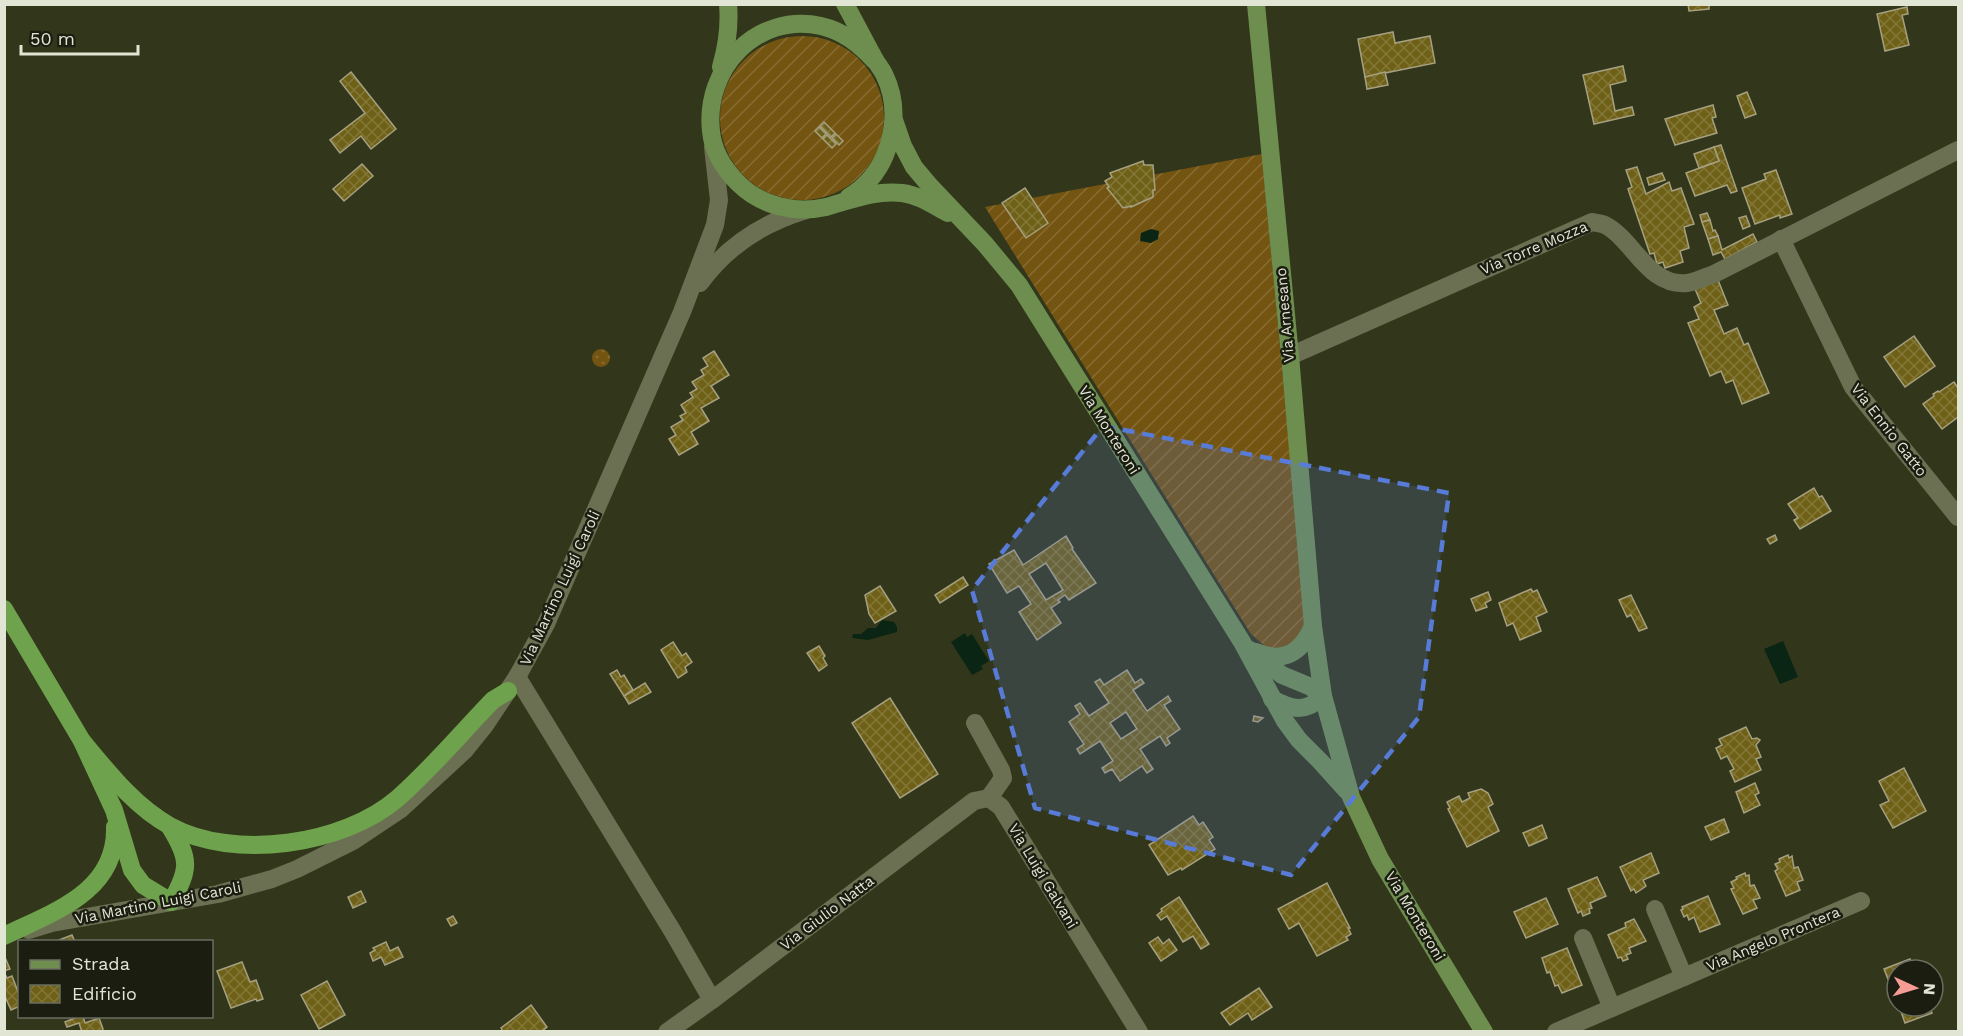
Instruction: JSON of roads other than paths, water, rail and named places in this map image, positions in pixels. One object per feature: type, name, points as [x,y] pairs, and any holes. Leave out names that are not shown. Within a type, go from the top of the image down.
[{"type":"highway","points":[[4,609],[82,741],[114,810],[132,870],[143,885],[171,902],[182,885],[186,857],[171,826]]},
{"type":"highway","points":[[82,741],[141,805],[171,826],[203,838],[239,845],[273,845],[338,831],[366,819],[397,799],[493,700],[513,684]]},
{"type":"highway","points":[[4,937],[51,914],[91,888],[103,872],[112,852],[115,830],[114,810]]},
{"type":"main road","points":[[716,83],[726,49],[730,20],[728,4]]},
{"type":"main road","name":"Via Monteroni","points":[[845,4],[890,88],[894,120],[903,146],[914,166],[1019,285],[1247,647],[1272,699],[1299,740],[1351,797]]},
{"type":"main road","name":"Via Arnesano","points":[[1256,4],[1313,626]]},
{"type":"main road","name":"Via Monteroni","points":[[874,60],[859,45],[841,33],[820,26],[799,24],[778,27],[758,36],[740,48],[726,64],[716,83],[710,110],[711,133],[717,155],[729,174],[745,190],[765,202],[786,209],[809,210],[877,193],[903,193],[918,196],[967,224]]},
{"type":"main road","name":"Via Monteroni","points":[[843,201],[859,191],[882,162],[891,142],[894,120]]},
{"type":"main road","points":[[1247,647],[1271,657],[1283,657],[1297,651],[1307,640],[1313,626]]},
{"type":"main road","name":"Via Monteroni","points":[[1313,626],[1323,696],[1351,797],[1380,859],[1484,1032]]},
{"type":"main road","name":"Via Monteroni","points":[[1247,647],[1282,675],[1311,687],[1323,696]]},
{"type":"main road","points":[[1272,699],[1285,706],[1302,708],[1316,704],[1323,696]]},
{"type":"street","name":"Via Martino Luigi Caroli","points":[[4,937],[52,923],[218,894],[272,879],[353,841],[401,809],[464,751],[513,684],[546,624],[682,312],[715,225],[719,200],[711,133]]},
{"type":"street","name":"Via Torre Mozza","points":[[1290,356],[1592,222],[1605,225],[1654,272],[1670,282],[1690,283],[1714,274],[1959,150]]},
{"type":"street","name":"Via Martino Luigi Caroli","points":[[682,312],[697,287],[724,254],[761,227],[785,216],[809,210]]},
{"type":"street","name":"Via Ennio Gatto","points":[[1781,239],[1853,387],[1959,517]]},
{"type":"street","points":[[513,684],[673,932],[712,999]]},
{"type":"street","points":[[975,723],[1001,770],[1003,778],[989,798]]},
{"type":"street","name":"Via Giulio Natta","points":[[667,1032],[974,801],[989,798]]},
{"type":"street","name":"Via Luigi Galvani","points":[[989,798],[1000,807],[1139,1032]]},
{"type":"street","name":"Via Angelo Prontera","points":[[1556,1032],[1862,901]]},
{"type":"street","points":[[1655,909],[1684,977]]},
{"type":"street","points":[[1583,938],[1612,1008]]}]
